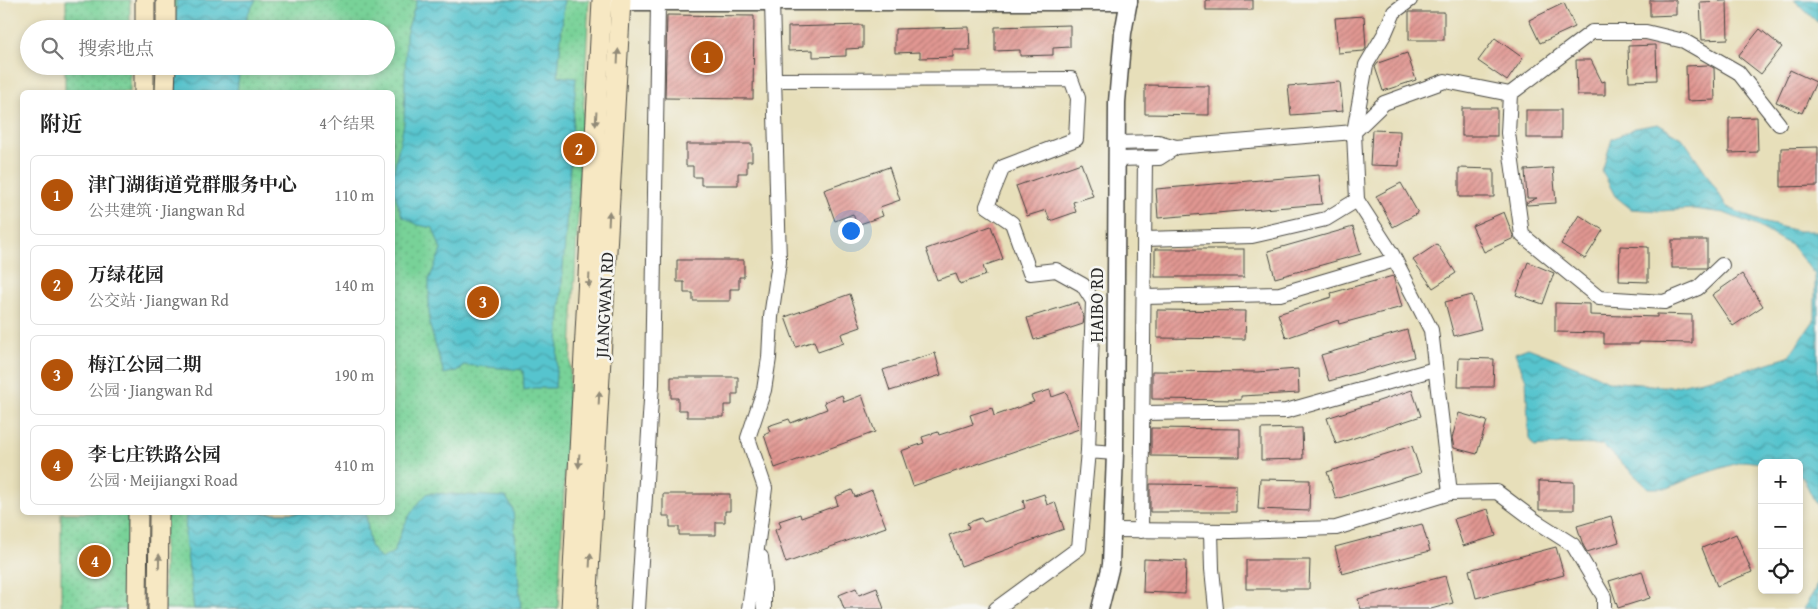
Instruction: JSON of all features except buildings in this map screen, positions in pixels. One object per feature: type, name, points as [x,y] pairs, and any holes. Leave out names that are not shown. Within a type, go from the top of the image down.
[{"type":"main road","points":[[145,0],[145,20]]},
{"type":"main road","points":[[166,0],[166,20]]},
{"type":"main road","name":"JIANGWAN RD","points":[[571,609],[611,1]]},
{"type":"main road","name":"JIANGWAN RD","points":[[587,609],[611,1]]},
{"type":"main road","points":[[144,75],[144,90]]},
{"type":"main road","points":[[165,90],[166,75]]},
{"type":"main road","points":[[137,609],[138,515]]},
{"type":"main road","points":[[158,609],[160,515]]},
{"type":"street","points":[[1410,0],[1394,12],[1385,33],[1366,65],[1354,132],[1357,200],[1396,260],[1431,330],[1450,493]]},
{"type":"street","points":[[611,1],[1129,1]]},
{"type":"street","name":"HAIBO RD","points":[[1100,609],[1111,565],[1115,454],[1117,102],[1123,33],[1129,1]]},
{"type":"street","points":[[638,609],[652,384],[658,2]]},
{"type":"street","points":[[748,609],[765,488],[748,438],[764,390],[769,358],[771,317],[779,262],[772,2]]},
{"type":"street","points":[[1117,143],[1158,142],[1176,147],[1354,132],[1384,103],[1445,81],[1510,94],[1592,32],[1646,32],[1684,41],[1738,72],[1779,124]]},
{"type":"street","points":[[774,80],[1071,79],[1078,98],[1076,140],[1003,167],[987,206],[1012,223],[1030,273],[1056,270],[1083,285],[1093,301],[1088,451],[1079,548],[996,609]]},
{"type":"street","points":[[1510,94],[1508,133],[1522,235],[1599,298],[1664,302],[1698,288],[1722,265]]},
{"type":"street","points":[[1117,159],[1159,158],[1176,147]]},
{"type":"street","points":[[1141,531],[1145,158]]},
{"type":"street","points":[[1144,239],[1252,236],[1326,219],[1357,200]]},
{"type":"street","points":[[1144,297],[1280,294],[1396,260]]},
{"type":"street","points":[[1143,413],[1286,411],[1435,368]]},
{"type":"street","points":[[1088,451],[1115,454]]},
{"type":"street","points":[[1112,530],[1211,531],[1336,528],[1450,493],[1497,492],[1537,522],[1573,545],[1604,597],[1604,609]]},
{"type":"street","points":[[1211,531],[1216,609]]},
{"type":"street","points":[[759,537],[764,609]]},
{"type":"green space","points":[[66,0],[130,0],[130,20],[66,20]]},
{"type":"green space","points":[[167,0],[589,0],[558,609],[164,609],[164,515],[395,515],[395,90],[166,90],[166,75],[395,75],[395,20],[167,20]]},
{"type":"green space","points":[[65,75],[130,75],[130,90],[65,90]]},
{"type":"green space","points":[[61,515],[129,515],[129,609],[61,609]]},
{"type":"water","points":[[176,0],[256,0],[247,15],[247,20],[176,20]]},
{"type":"water","points":[[417,0],[564,0],[558,76],[576,78],[555,388],[524,390],[523,370],[463,365],[461,370],[444,374],[429,323],[429,280],[441,250],[433,228],[418,225],[402,216],[395,195],[395,165],[404,123],[406,34]]},
{"type":"water","points":[[1794,0],[1818,0],[1818,23]]},
{"type":"water","points":[[175,75],[239,75],[237,90],[175,90]]},
{"type":"water","points":[[1658,124],[1683,139],[1727,207],[1762,222],[1798,231],[1818,231],[1818,508],[1803,478],[1803,459],[1758,459],[1758,463],[1744,461],[1696,476],[1668,488],[1648,488],[1603,445],[1562,444],[1535,447],[1529,439],[1526,380],[1515,353],[1528,348],[1583,369],[1608,381],[1671,387],[1746,370],[1788,357],[1815,319],[1815,275],[1792,246],[1757,226],[1724,213],[1693,209],[1660,211],[1631,209],[1615,196],[1602,171],[1612,139],[1635,128]]},
{"type":"water","points":[[428,493],[506,497],[513,509],[521,609],[194,609],[185,538],[186,515],[366,515],[370,546],[381,559],[394,552],[407,520]]},
{"type":"water","points":[[1818,577],[1818,609],[1803,609],[1815,590]]},
{"type":"place","name":"津门湖街道党群服务中心","points":[[707,57]]},
{"type":"place","name":"万绿花园","points":[[579,149]]},
{"type":"place","name":"梅江公园二期","points":[[483,302]]},
{"type":"place","name":"李七庄铁路公园","points":[[95,561]]}]
